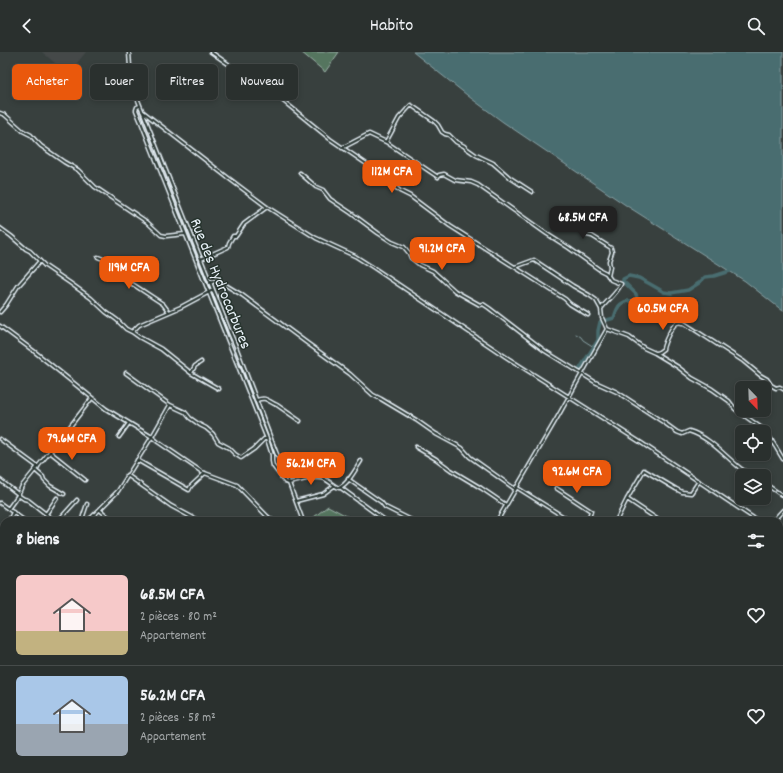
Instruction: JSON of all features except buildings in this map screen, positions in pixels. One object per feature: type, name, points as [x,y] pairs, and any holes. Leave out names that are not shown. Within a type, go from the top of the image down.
[{"type":"street","name":"Rue des Hydrocarbures","points":[[129,52],[131,82],[250,382],[302,517]]},
{"type":"street","points":[[211,52],[244,75],[271,91],[326,136],[371,167],[400,191],[410,196],[450,226],[588,315]]},
{"type":"street","points":[[386,142],[399,118],[411,105],[434,121],[442,132],[449,135],[456,142],[476,155],[493,163],[509,177],[532,192]]},
{"type":"street","points":[[140,106],[137,107],[136,110],[267,439],[272,455],[273,466],[285,482],[319,478],[326,480],[334,486],[341,488],[381,517]]},
{"type":"street","points":[[142,111],[267,207],[316,238],[355,256],[374,268],[506,357],[640,442],[752,517]]},
{"type":"street","points":[[0,113],[5,115],[31,135],[41,146],[78,170],[96,187],[146,222],[161,235],[166,236],[185,234]]},
{"type":"street","points":[[342,148],[369,134],[386,142],[438,177],[439,175],[444,174],[455,180],[471,182],[478,185],[547,234],[606,273],[611,280],[621,284],[618,290],[601,309]]},
{"type":"street","points":[[300,173],[316,187],[323,190],[330,199],[378,234],[404,247],[410,254],[411,258],[420,265],[433,271],[455,291],[480,305],[483,304],[490,308],[545,351],[595,382],[617,392],[677,432],[682,434],[689,431],[698,435],[731,459],[742,469]]},
{"type":"street","points":[[201,259],[228,247],[228,244],[233,237],[236,236],[244,225],[267,207]]},
{"type":"street","points":[[565,209],[562,213],[568,217],[572,224],[577,226],[587,235],[592,236],[611,248],[612,252],[609,261],[610,267],[608,276]]},
{"type":"street","points":[[0,228],[30,251],[45,266],[91,298],[126,329],[161,349],[191,373],[218,389]]},
{"type":"street","points":[[98,257],[103,259],[125,280],[163,304],[169,312]]},
{"type":"street","points":[[515,267],[534,260],[589,295],[598,303],[607,329],[629,337],[729,401],[735,409],[759,426],[769,436],[783,459]]},
{"type":"street","points":[[0,312],[18,286],[40,261]]},
{"type":"street","points":[[210,283],[218,280],[242,295],[350,374],[373,395],[416,420],[436,434],[462,448],[470,457],[515,488],[564,517]]},
{"type":"street","points":[[132,332],[139,325],[213,290]]},
{"type":"street","points":[[655,353],[663,349],[664,344],[675,325],[678,322],[684,323],[744,361],[767,379],[771,385],[776,388],[783,388]]},
{"type":"street","points":[[0,326],[106,409],[152,437],[194,467],[216,478],[237,485],[269,517]]},
{"type":"street","points":[[499,517],[607,329]]},
{"type":"street","points":[[191,373],[195,366],[201,362]]},
{"type":"street","points":[[126,373],[170,405],[185,412],[190,418],[213,434],[218,442],[229,448],[241,458],[254,449],[264,439],[267,439]]},
{"type":"street","points":[[245,384],[250,382]]},
{"type":"street","points":[[8,509],[22,486],[92,398]]},
{"type":"street","points":[[256,400],[262,398],[277,404],[300,422]]},
{"type":"street","points":[[92,517],[118,491],[170,405]]},
{"type":"street","points":[[120,437],[129,423]]},
{"type":"street","points":[[0,439],[38,467]]},
{"type":"street","points":[[416,447],[506,505]]},
{"type":"street","points":[[50,452],[85,480]]},
{"type":"street","points":[[137,460],[189,490],[191,486],[205,473]]},
{"type":"street","points":[[341,488],[361,461]]},
{"type":"street","points":[[35,470],[50,486],[64,494]]},
{"type":"street","points":[[618,517],[644,470],[682,492],[691,493],[699,481]]},
{"type":"street","points":[[127,475],[171,506],[192,517]]},
{"type":"street","points":[[348,479],[375,497],[385,507],[405,517]]},
{"type":"street","points":[[0,480],[50,517]]},
{"type":"street","points":[[296,502],[323,494],[334,486]]},
{"type":"street","points":[[556,488],[591,511],[589,517]]},
{"type":"street","points":[[771,488],[783,496]]},
{"type":"street","points":[[46,514],[58,498]]},
{"type":"street","points":[[60,517],[77,500]]},
{"type":"street","points":[[627,500],[654,517]]},
{"type":"street","points":[[0,503],[20,517]]},
{"type":"street","points":[[83,517],[87,504]]},
{"type":"street","points":[[100,510],[108,517]]},
{"type":"street","points":[[11,517],[13,512]]},
{"type":"shaded area","points":[[42,52],[86,52],[76,64],[56,64]]},
{"type":"green space","points":[[301,52],[339,52],[325,72]]},
{"type":"green space","points":[[328,506],[349,517],[314,517]]},
{"type":"water","points":[[413,52],[783,52],[783,311],[745,281],[627,206],[503,122]]},
{"type":"waterway","points":[[579,370],[598,340],[600,322],[614,318],[617,309],[622,303],[637,299],[636,294],[623,281],[623,279],[629,276],[639,278],[664,292],[671,293],[688,290],[705,277],[730,271]]},
{"type":"waterway","points":[[576,334],[594,347]]}]
